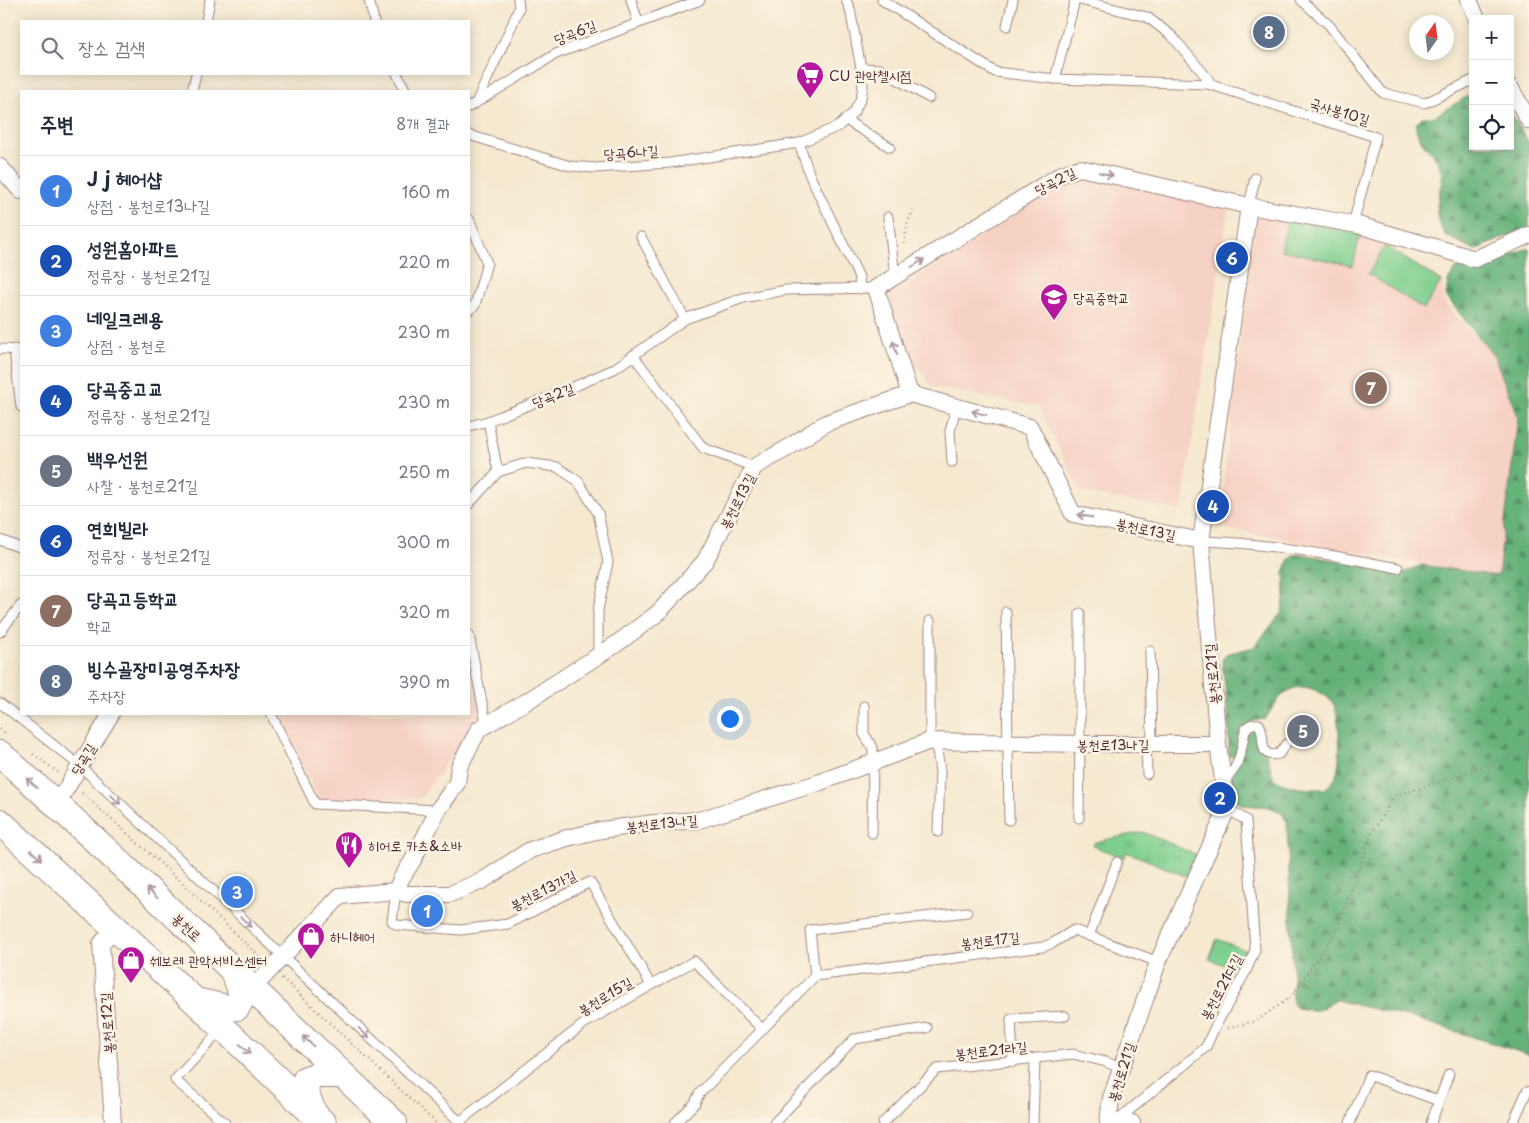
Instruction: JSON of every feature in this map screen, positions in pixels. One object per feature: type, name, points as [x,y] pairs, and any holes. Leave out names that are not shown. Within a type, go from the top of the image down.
[{"type":"main road","name":"봉천로","points":[[4,745],[57,804],[394,1123]]},
{"type":"main road","points":[[0,822],[195,1001],[321,1121]]},
{"type":"main road","points":[[195,1001],[227,1008],[237,1007],[241,998],[239,985],[231,968]]},
{"type":"main road","points":[[321,1121],[306,1091],[306,1079],[318,1075],[343,1075]]},
{"type":"street","points":[[1469,0],[1475,15]]},
{"type":"street","points":[[1514,94],[1529,120]]},
{"type":"street","points":[[0,167],[20,190]]},
{"type":"street","name":"당곡2길","points":[[876,288],[1062,174],[1080,168],[1248,206],[1353,224],[1475,259],[1529,235]]},
{"type":"street","name":"봉천로21길","points":[[1120,1122],[1111,1098],[1120,1068],[1158,962],[1227,810],[1218,744],[1201,540],[1248,206]]},
{"type":"street","points":[[876,288],[910,394]]},
{"type":"street","name":"봉천로13길","points":[[396,891],[438,810],[457,782],[459,768],[479,729],[486,723],[529,700],[614,645],[658,613],[705,561],[754,467],[826,423],[910,394],[1030,427],[1073,514],[1201,540]]},
{"type":"street","name":"당곡길","points":[[57,804],[110,715]]},
{"type":"street","name":"봉천로13나길","points":[[396,891],[406,894],[450,894],[482,880],[530,850],[567,838],[601,830],[699,820],[818,783],[930,741],[1218,744]]},
{"type":"street","points":[[253,988],[340,896],[396,891]]},
{"type":"street","name":"봉천로12길","points":[[113,1123],[101,944],[115,927]]},
{"type":"lane","points":[[206,20],[210,0]]},
{"type":"lane","points":[[369,0],[374,20]]},
{"type":"lane","points":[[472,105],[512,25],[519,8],[518,0]]},
{"type":"lane","points":[[631,0],[638,22]]},
{"type":"lane","name":"당곡6길","points":[[472,105],[556,54],[700,0]]},
{"type":"lane","name":"당곡6나길","points":[[470,135],[570,166],[595,168],[670,163],[800,142],[839,126],[854,112],[861,98],[863,86],[861,68],[850,9],[846,0]]},
{"type":"lane","name":"국사봉10길","points":[[882,0],[995,72],[1055,79],[1208,84],[1376,137],[1353,224]]},
{"type":"lane","points":[[1007,26],[1013,0]]},
{"type":"lane","points":[[1055,79],[1075,0]]},
{"type":"lane","points":[[1080,0],[1147,17],[1172,36],[1209,80],[1208,84]]},
{"type":"lane","points":[[1301,0],[1329,25],[1383,93],[1425,103],[1469,82]]},
{"type":"lane","points":[[861,68],[880,69],[929,98]]},
{"type":"lane","points":[[192,90],[196,75]]},
{"type":"lane","points":[[398,75],[405,90]]},
{"type":"lane","points":[[846,119],[890,147]]},
{"type":"lane","points":[[800,142],[810,176],[859,277],[860,289]]},
{"type":"lane","points":[[1248,206],[1255,178]]},
{"type":"lane","points":[[888,217],[895,277]]},
{"type":"lane","points":[[470,221],[487,263],[475,305],[470,309]]},
{"type":"lane","points":[[641,237],[685,319]]},
{"type":"lane","name":"당곡2길","points":[[470,426],[488,421],[562,392],[614,369],[685,319],[743,298],[786,290],[876,288]]},
{"type":"lane","points":[[0,349],[18,350],[20,388]]},
{"type":"lane","points":[[633,355],[703,448],[754,467]]},
{"type":"lane","points":[[952,462],[950,431],[956,407]]},
{"type":"lane","points":[[488,421],[498,472]]},
{"type":"lane","points":[[470,503],[498,472],[526,463],[557,467],[578,481],[598,513],[608,562],[598,610],[598,655]]},
{"type":"lane","points":[[0,540],[20,548]]},
{"type":"lane","points":[[1201,540],[1317,552],[1398,568]]},
{"type":"lane","points":[[0,632],[20,605]]},
{"type":"lane","points":[[1006,612],[1009,820]]},
{"type":"lane","points":[[1078,818],[1080,613]]},
{"type":"lane","points":[[930,621],[930,741],[937,750],[940,771],[938,832]]},
{"type":"lane","points":[[470,640],[486,723]]},
{"type":"lane","points":[[1147,774],[1150,651]]},
{"type":"lane","points":[[0,703],[79,765],[278,963],[460,1122]]},
{"type":"lane","points":[[864,706],[864,734],[873,748],[872,833]]},
{"type":"lane","points":[[270,715],[315,804],[438,810]]},
{"type":"lane","points":[[1223,780],[1229,777],[1237,765],[1245,731],[1252,724],[1259,724],[1261,727],[1264,749],[1267,753],[1279,754],[1286,744]]},
{"type":"lane","name":"봉천로21다길","points":[[1120,1122],[1125,1114],[1206,1046],[1246,971],[1255,950],[1246,820],[1227,810]]},
{"type":"lane","points":[[1089,936],[1117,862]]},
{"type":"lane","name":"봉천로13가길","points":[[396,891],[392,921],[398,925],[461,930],[508,924],[590,882],[651,985]]},
{"type":"lane","points":[[675,1123],[695,1102],[699,1094],[815,976],[810,930],[967,912]]},
{"type":"lane","name":"봉천로17길","points":[[815,976],[1043,947],[1054,943],[1074,930],[1158,962]]},
{"type":"lane","name":"봉천로15길","points":[[460,1122],[586,1023],[694,961],[762,1029]]},
{"type":"lane","points":[[1013,1062],[1011,1020],[1064,1016]]},
{"type":"lane","points":[[223,1028],[175,1080],[225,1123]]},
{"type":"lane","points":[[774,1123],[854,1039],[927,1028]]},
{"type":"lane","name":"봉천로21라길","points":[[883,1123],[937,1070],[1073,1054],[1106,1062],[1120,1068]]},
{"type":"lane","points":[[1034,1123],[1035,1059]]},
{"type":"lane","points":[[1431,1123],[1449,1074]]},
{"type":"lane","points":[[1350,1123],[1369,1076],[1439,1102]]},
{"type":"lane","points":[[1513,1123],[1527,1091]]},
{"type":"path","points":[[904,250],[907,224],[913,210]]},
{"type":"path","points":[[0,729],[4,745]]},
{"type":"path","points":[[1213,1031],[1256,1021],[1292,997],[1337,930],[1371,835],[1394,796],[1529,751]]},
{"type":"path","points":[[31,752],[70,781],[178,879],[278,963],[436,1123]]},
{"type":"shaded area","name":"당곡중학교","points":[[1084,174],[1229,206],[1181,511],[1080,492],[1039,407],[932,387],[904,348],[889,294],[965,247],[1066,178]]},
{"type":"shaded area","points":[[1256,211],[1360,230],[1442,280],[1444,302],[1495,358],[1518,418],[1498,577],[1218,527]]},
{"type":"shaded area","points":[[470,657],[481,715],[421,798],[319,799],[277,715],[470,715]]},
{"type":"green space","points":[[1469,95],[1469,150],[1514,150],[1514,118],[1529,143],[1529,227],[1475,250],[1445,235],[1437,213],[1441,170],[1435,158],[1418,136],[1416,129],[1416,123],[1422,117],[1433,117]]},
{"type":"green space","points":[[1288,218],[1360,234],[1353,266],[1281,250]]},
{"type":"green space","points":[[1385,246],[1441,281],[1424,309],[1368,274]]},
{"type":"green space","points":[[1529,248],[1529,1055],[1416,1019],[1336,1000],[1319,1010],[1296,1008],[1292,995],[1287,822],[1281,812],[1269,807],[1242,805],[1236,800],[1230,787],[1231,778],[1249,730],[1252,728],[1257,729],[1273,778],[1291,786],[1325,789],[1335,778],[1339,763],[1338,720],[1334,705],[1327,697],[1312,689],[1299,687],[1287,692],[1280,698],[1265,719],[1252,721],[1236,755],[1229,756],[1228,712],[1222,660],[1226,654],[1254,647],[1282,612],[1285,593],[1284,573],[1289,559],[1293,555],[1302,554],[1402,573],[1422,565],[1498,576],[1518,418],[1495,358],[1446,296],[1448,281],[1456,269],[1466,265],[1483,264]]},
{"type":"green space","points":[[1143,832],[1197,855],[1188,877],[1127,852],[1124,858],[1093,846],[1095,842]]},
{"type":"green space","points":[[1217,939],[1248,951],[1239,971],[1209,959]]},
{"type":"place","name":"빙수골장미공영주차장","points":[[1269,32]]},
{"type":"place","name":"CU 관악첼시점","points":[[810,99]]},
{"type":"place","name":"연희빌라","points":[[1232,258]]},
{"type":"place","name":"당곡중학교","points":[[1054,321]]},
{"type":"place","name":"당곡고등학교","points":[[1371,388]]},
{"type":"place","name":"당곡중고교","points":[[1213,506]]},
{"type":"place","name":"백우선원","points":[[1303,731]]},
{"type":"place","name":"성원홈아파트","points":[[1220,798]]},
{"type":"place","name":"히어로 카츠&소바","points":[[349,869]]},
{"type":"place","name":"네일크레용","points":[[237,892]]},
{"type":"place","name":"J j 헤어샵","points":[[427,911]]},
{"type":"place","name":"하니헤어","points":[[311,960]]},
{"type":"place","name":"쉐보레 관악서비스센터","points":[[131,984]]}]
